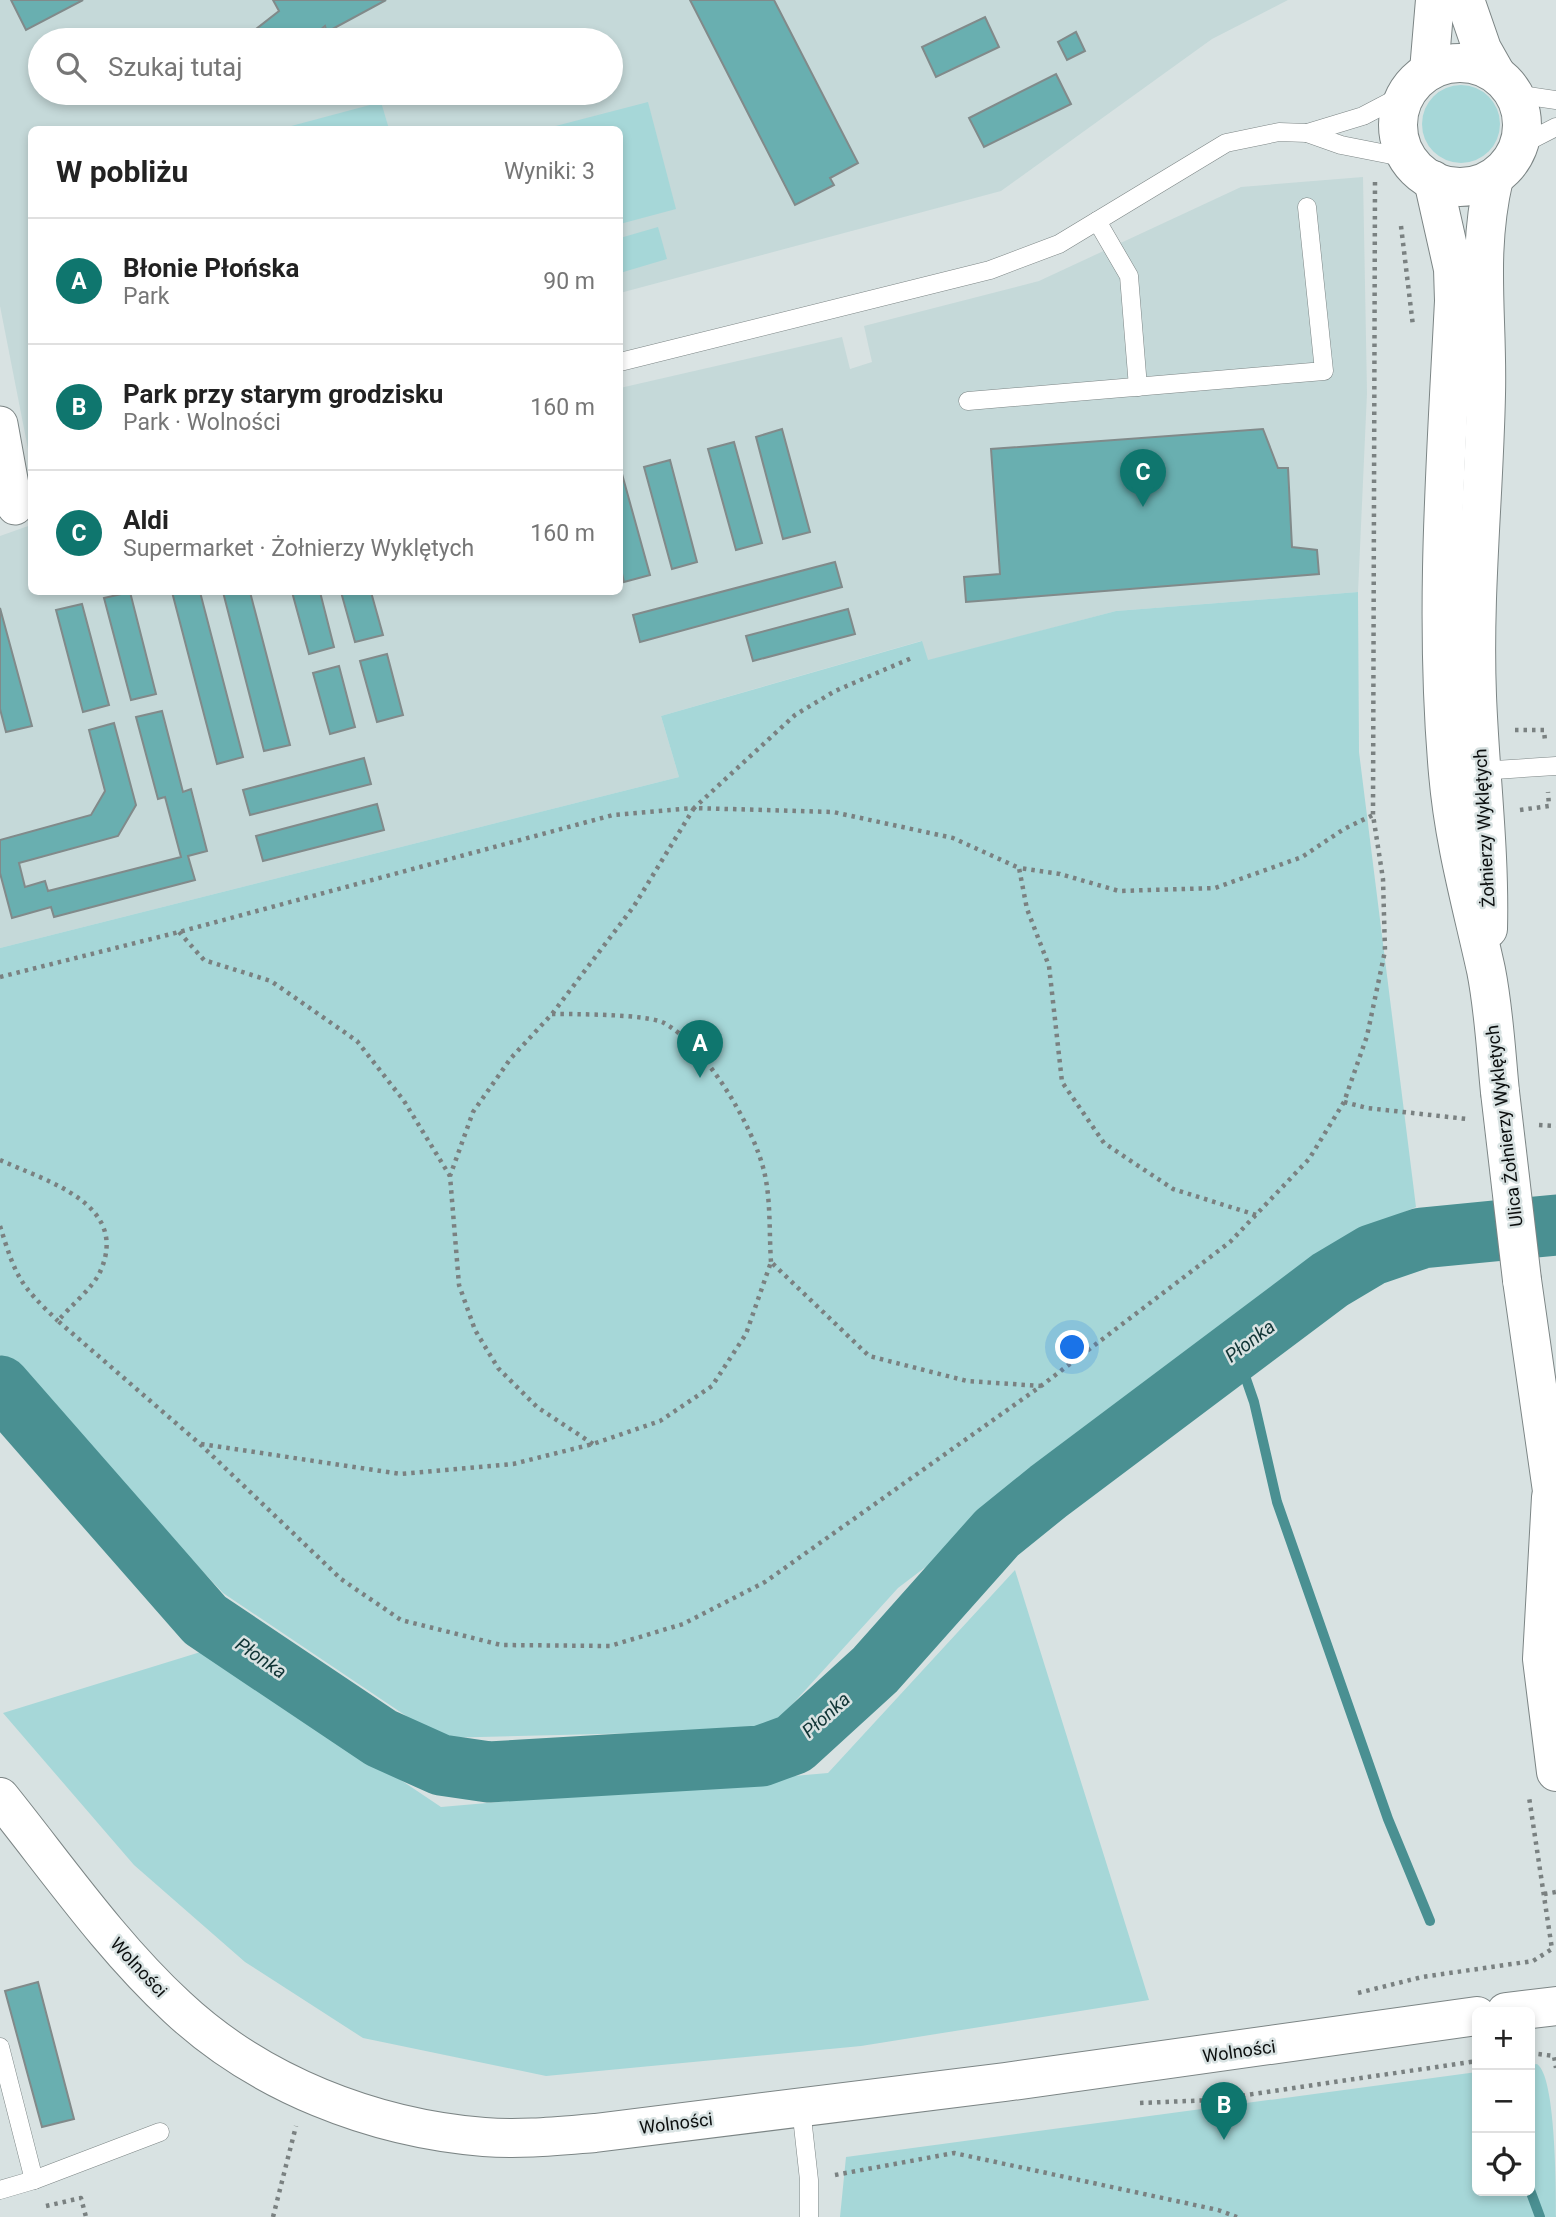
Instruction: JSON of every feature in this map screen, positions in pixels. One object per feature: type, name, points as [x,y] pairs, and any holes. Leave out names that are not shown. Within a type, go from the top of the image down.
[{"type":"street","points":[[1435,0],[1417,83],[1398,113],[1398,134],[1405,169],[1454,188],[1475,186],[1494,178],[1509,164],[1519,146],[1523,125],[1520,105],[1482,49],[1465,0]]},
{"type":"street","points":[[1417,83],[1457,62],[1476,64],[1505,83]]},
{"type":"street","name":"Żołnierzy Wyklętych","points":[[1405,169],[1452,269],[1454,302],[1440,568],[1441,665],[1465,772]]},
{"type":"street","name":"Żołnierzy Wyklętych","points":[[1486,973],[1463,880],[1465,772],[1477,617],[1486,393],[1482,258],[1494,178]]},
{"type":"street","points":[[0,424],[16,507]]},
{"type":"street","name":"Ulica Żołnierzy Wyklętych","points":[[1486,973],[1489,1105],[1522,1280],[1554,1508]]},
{"type":"street","points":[[1541,1778],[1542,1659],[1554,1508]]},
{"type":"street","name":"Wolności","points":[[0,1797],[111,1936],[179,2009],[217,2040],[261,2068],[310,2094],[347,2108],[435,2131],[485,2137],[536,2138],[801,2108],[1472,2018]]},
{"type":"street","points":[[1535,2009],[1556,2006]]},
{"type":"lane","points":[[1307,133],[1363,116],[1417,83]]},
{"type":"lane","points":[[1505,83],[1556,100]]},
{"type":"lane","points":[[1519,146],[1556,127]]},
{"type":"lane","points":[[623,361],[990,270],[1059,244],[1226,143],[1279,132],[1307,133],[1405,169]]},
{"type":"lane","points":[[968,401],[1324,370],[1307,207]]},
{"type":"lane","points":[[1097,222],[1129,276],[1138,387]]},
{"type":"lane","points":[[1465,772],[1551,766]]},
{"type":"lane","points":[[0,2047],[34,2180]]},
{"type":"lane","points":[[801,2108],[809,2180],[809,2217]]},
{"type":"lane","points":[[0,2190],[34,2180],[160,2132]]},
{"type":"path","points":[[0,1226],[13,1270],[28,1292],[200,1444],[341,1579],[401,1620],[501,1644],[610,1646],[683,1624],[765,1582],[1041,1386],[1230,1242],[1309,1159],[1344,1102],[1367,1036],[1385,951],[1383,879],[1373,815],[1405,169]]},
{"type":"path","points":[[593,1444],[537,1408],[498,1368],[475,1330],[459,1285],[450,1175],[474,1112],[511,1058],[552,1014],[634,906],[694,808],[795,715],[835,691],[914,657]]},
{"type":"path","points":[[1511,726],[1519,731],[1544,730],[1551,766],[1549,806],[1526,807],[1519,810],[1517,817]]},
{"type":"path","points":[[0,976],[179,932],[613,815],[694,808],[833,812],[953,838],[1019,868],[1060,874],[1119,891],[1215,888],[1302,857],[1344,829],[1373,815]]},
{"type":"path","points":[[1019,868],[1027,909],[1049,966],[1062,1082],[1104,1143],[1173,1189],[1256,1215]]},
{"type":"path","points":[[179,932],[204,960],[271,981],[357,1041],[404,1101],[450,1175]]},
{"type":"path","points":[[200,1444],[401,1474],[513,1464],[593,1444],[660,1421],[712,1386],[746,1334],[771,1262],[764,1172],[743,1116],[695,1050],[663,1022],[594,1014],[552,1014]]},
{"type":"path","points":[[1344,1102],[1367,1108],[1489,1105]]},
{"type":"path","points":[[1530,1124],[1556,1126]]},
{"type":"path","points":[[0,1160],[79,1196],[96,1213],[104,1231],[106,1251],[99,1274],[58,1321]]},
{"type":"path","points":[[771,1262],[869,1356],[967,1381],[1041,1386]]},
{"type":"path","points":[[1346,1996],[1422,1977],[1533,1961],[1552,1950],[1544,1894],[1541,1778]]},
{"type":"path","points":[[1544,1894],[1556,1892]]},
{"type":"path","points":[[1535,2054],[1554,2056],[1556,2068]]},
{"type":"path","points":[[272,2217],[291,2139]]},
{"type":"path","points":[[809,2180],[954,2153],[1218,2210],[1237,2217]]},
{"type":"path","points":[[41,2208],[81,2198],[86,2217]]},
{"type":"shaded area","points":[[0,0],[1288,0],[1212,39],[1001,191],[623,292],[623,126],[28,126],[28,449],[0,306]]},
{"type":"shaded area","points":[[1461,85],[1476,88],[1488,97],[1497,109],[1500,124],[1497,139],[1488,151],[1476,160],[1461,163],[1446,160],[1434,151],[1425,139],[1422,124],[1425,109],[1434,97],[1446,88]]},
{"type":"shaded area","points":[[648,102],[676,209],[623,223],[623,126],[556,126]]},
{"type":"shaded area","points":[[370,105],[382,105],[388,126],[291,126]]},
{"type":"shaded area","points":[[1363,177],[1367,393],[1358,592],[1116,611],[927,661],[921,641],[661,716],[679,777],[0,948],[0,536],[28,526],[28,595],[623,595],[623,387],[842,337],[850,369],[872,362],[864,326],[1039,281],[1241,187]]},
{"type":"shaded area","points":[[658,227],[667,259],[623,272],[623,237]]},
{"type":"shaded area","points":[[1358,592],[1359,752],[1416,1207],[1376,1224],[898,1588],[769,1730],[439,1738],[223,1593],[0,1355],[0,948],[679,777],[661,716],[922,641],[928,660],[1116,611]]},
{"type":"shaded area","points":[[1015,1570],[1149,2000],[861,2046],[546,2076],[363,2038],[245,1962],[134,1865],[3,1713],[207,1650],[441,1807],[828,1773]]},
{"type":"shaded area","points":[[1535,2064],[1543,2073],[1548,2089],[1555,2160],[1556,2217],[840,2217],[846,2157],[1472,2073],[1472,2196],[1535,2196]]},
{"type":"building","points":[[11,0],[83,0],[28,28],[26,30]]},
{"type":"building","points":[[273,0],[386,0],[334,28],[257,28],[279,11]]},
{"type":"building","points":[[690,0],[774,0],[858,163],[830,178],[834,185],[795,205]]},
{"type":"building","points":[[985,17],[999,47],[936,77],[922,47]]},
{"type":"building","points":[[1076,32],[1085,51],[1067,60],[1058,42]]},
{"type":"building","points":[[1056,74],[1071,104],[984,147],[969,118]]},
{"type":"building","points":[[782,429],[810,532],[783,539],[756,437]]},
{"type":"building","points":[[1263,429],[1278,468],[1288,468],[1292,547],[1317,550],[1319,574],[966,602],[964,577],[1000,574],[991,449]]},
{"type":"building","points":[[734,442],[762,543],[736,550],[708,449]]},
{"type":"building","points":[[670,460],[697,562],[672,569],[644,467]]},
{"type":"building","points":[[623,478],[650,575],[624,582],[623,578]]},
{"type":"building","points":[[835,562],[842,587],[640,642],[633,615]]},
{"type":"building","points":[[131,595],[156,694],[131,700],[104,598]]},
{"type":"building","points":[[173,595],[201,595],[243,757],[217,764]]},
{"type":"building","points":[[224,595],[251,595],[290,745],[264,751]]},
{"type":"building","points":[[293,595],[321,595],[334,647],[309,654]]},
{"type":"building","points":[[342,595],[372,595],[383,635],[355,642]]},
{"type":"building","points":[[82,604],[109,705],[83,712],[56,610]]},
{"type":"building","points":[[0,608],[32,726],[6,732],[0,709]]},
{"type":"building","points":[[848,609],[855,634],[753,661],[746,636]]},
{"type":"building","points":[[387,654],[403,715],[377,722],[360,661]]},
{"type":"building","points":[[339,666],[355,727],[330,734],[313,673]]},
{"type":"building","points":[[162,711],[183,792],[191,789],[207,851],[188,856],[195,880],[54,917],[51,907],[12,918],[0,873],[0,840],[91,815],[105,791],[89,730],[114,723],[136,805],[118,836],[19,863],[25,887],[45,881],[48,891],[181,857],[165,797],[158,799],[136,717]]},
{"type":"building","points":[[364,758],[371,784],[250,815],[243,790]]},
{"type":"building","points":[[377,804],[384,830],[263,861],[256,836]]},
{"type":"building","points":[[38,1982],[74,2119],[42,2127],[5,1991]]},
{"type":"waterway","name":"Płonka","points":[[0,1386],[205,1620],[381,1738],[441,1765],[489,1772],[761,1756],[794,1744],[875,1670],[997,1533],[1330,1280],[1372,1255],[1422,1238],[1556,1225]]},
{"type":"waterway","points":[[1236,1350],[1254,1402],[1277,1502],[1388,1819],[1430,1921]]},
{"type":"waterway","points":[[1532,2196],[1540,2217]]},
{"type":"place","name":"Aldi","points":[[1143,507]]},
{"type":"place","name":"Błonie Płońska","points":[[700,1078]]},
{"type":"place","name":"Park przy starym grodzisku","points":[[1224,2140]]}]
